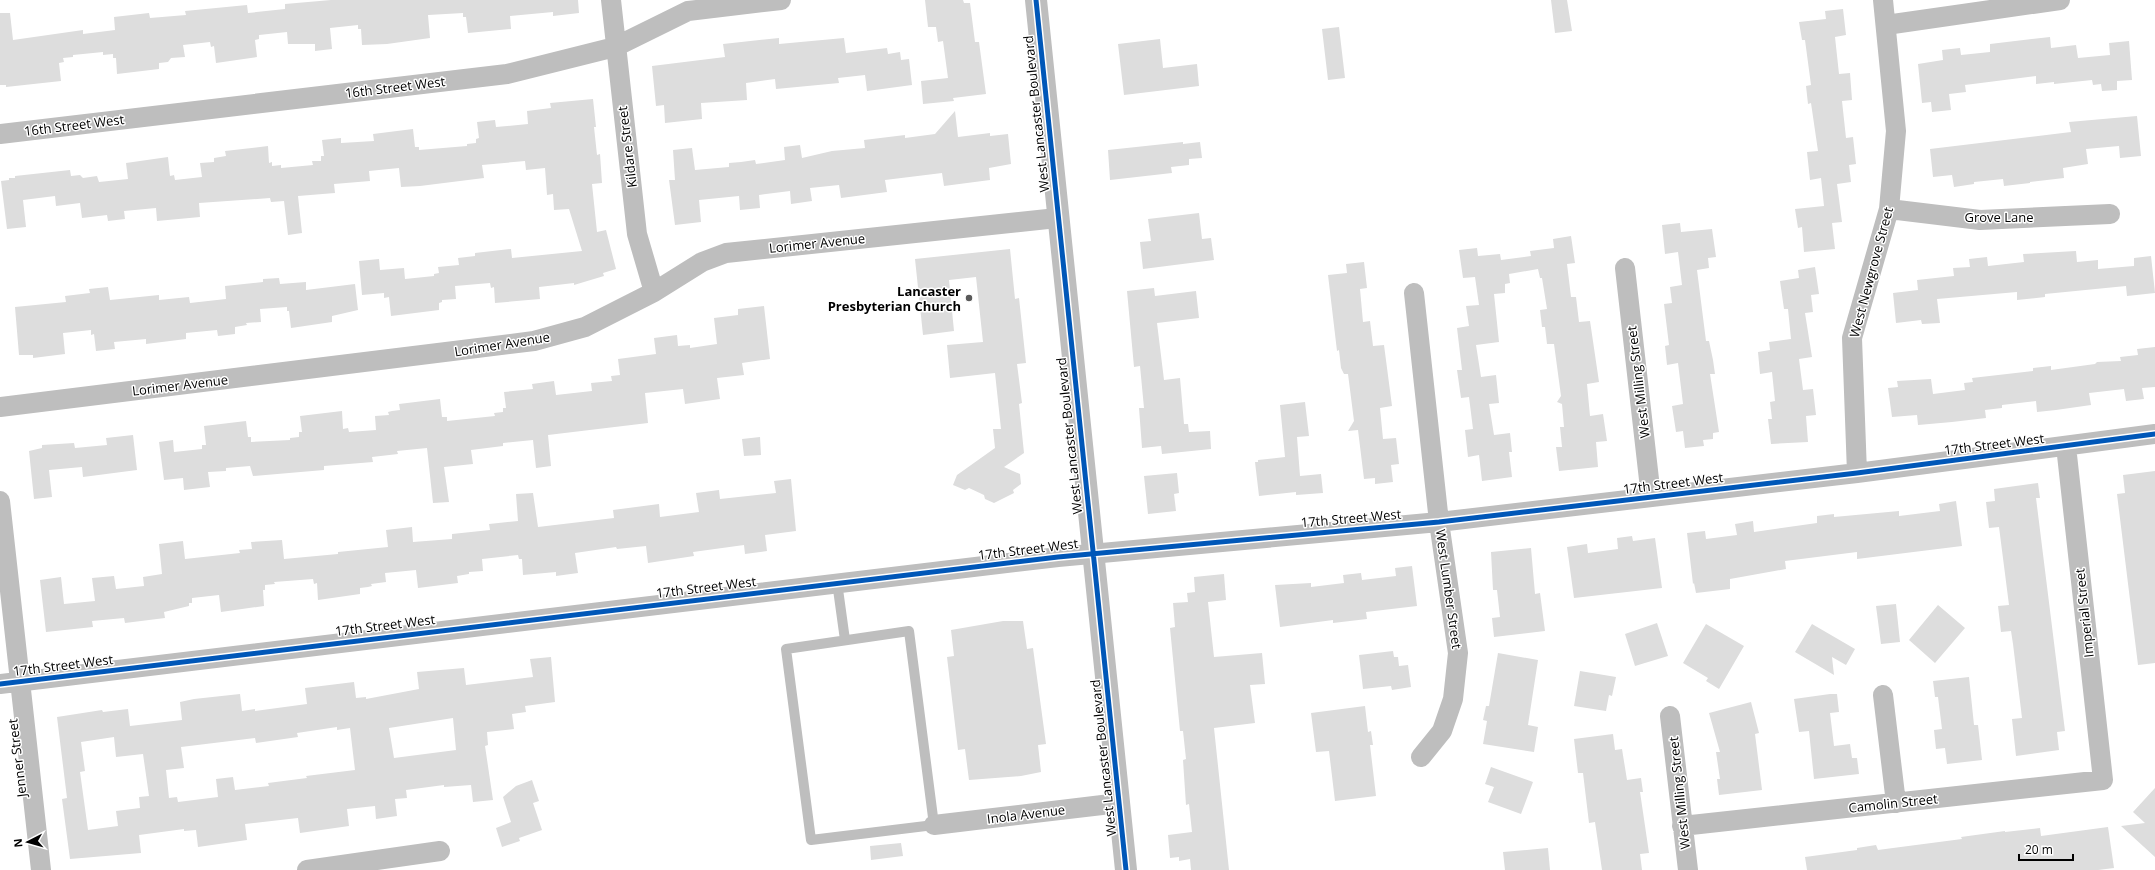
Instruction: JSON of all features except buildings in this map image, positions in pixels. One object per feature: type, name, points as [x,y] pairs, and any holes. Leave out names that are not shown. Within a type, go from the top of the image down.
[{"type":"street","name":"Kildare Street","points":[[611,0],[615,47],[637,234],[654,292]]},
{"type":"street","name":"16th Street West","points":[[0,134],[506,74],[615,47],[688,11],[780,0]]},
{"type":"street","name":"West Lancaster Boulevard","points":[[1036,0],[1057,218],[1126,870]]},
{"type":"street","name":"West Newgrove Street","points":[[1857,473],[1852,338],[1889,208],[1896,131],[1883,0]]},
{"type":"street","points":[[1886,25],[2060,0]]},
{"type":"street","name":"Grove Lane","points":[[1889,208],[1980,220],[2110,214]]},
{"type":"street","name":"Lorimer Avenue","points":[[0,407],[534,341],[586,327],[654,292],[702,262],[726,253],[1057,218]]},
{"type":"street","name":"West Milling Street","points":[[1625,268],[1651,497]]},
{"type":"street","name":"West Lumber Street","points":[[1414,294],[1439,522],[1458,653],[1454,699],[1442,731],[1421,757]]},
{"type":"street","name":"17th Street West","points":[[10,683],[837,582],[1092,553],[1439,522],[1857,473],[2155,434]]},
{"type":"street","name":"Imperial Street","points":[[2066,446],[2103,780]]},
{"type":"street","name":"Jenner Street","points":[[0,501],[10,683],[41,870]]},
{"type":"street","points":[[1883,695],[1896,803]]},
{"type":"street","name":"West Milling Street","points":[[1670,716],[1688,870]]},
{"type":"street","name":"Camolin Street","points":[[1682,826],[2103,780]]},
{"type":"street","name":"Inola Avenue","points":[[934,825],[1119,803]]},
{"type":"street","points":[[307,870],[440,851]]},
{"type":"lane","points":[[837,582],[845,640]]},
{"type":"lane","points":[[909,631],[934,825],[811,840],[786,649],[845,640],[909,631]]},
{"type":"cycle path","points":[[1036,0],[1126,870]]},
{"type":"cycle path","points":[[0,684],[1058,557],[1439,522],[1857,473],[2155,434]]},
{"type":"place","name":"Lancaster Presbyterian Church","points":[[969,298]]}]
